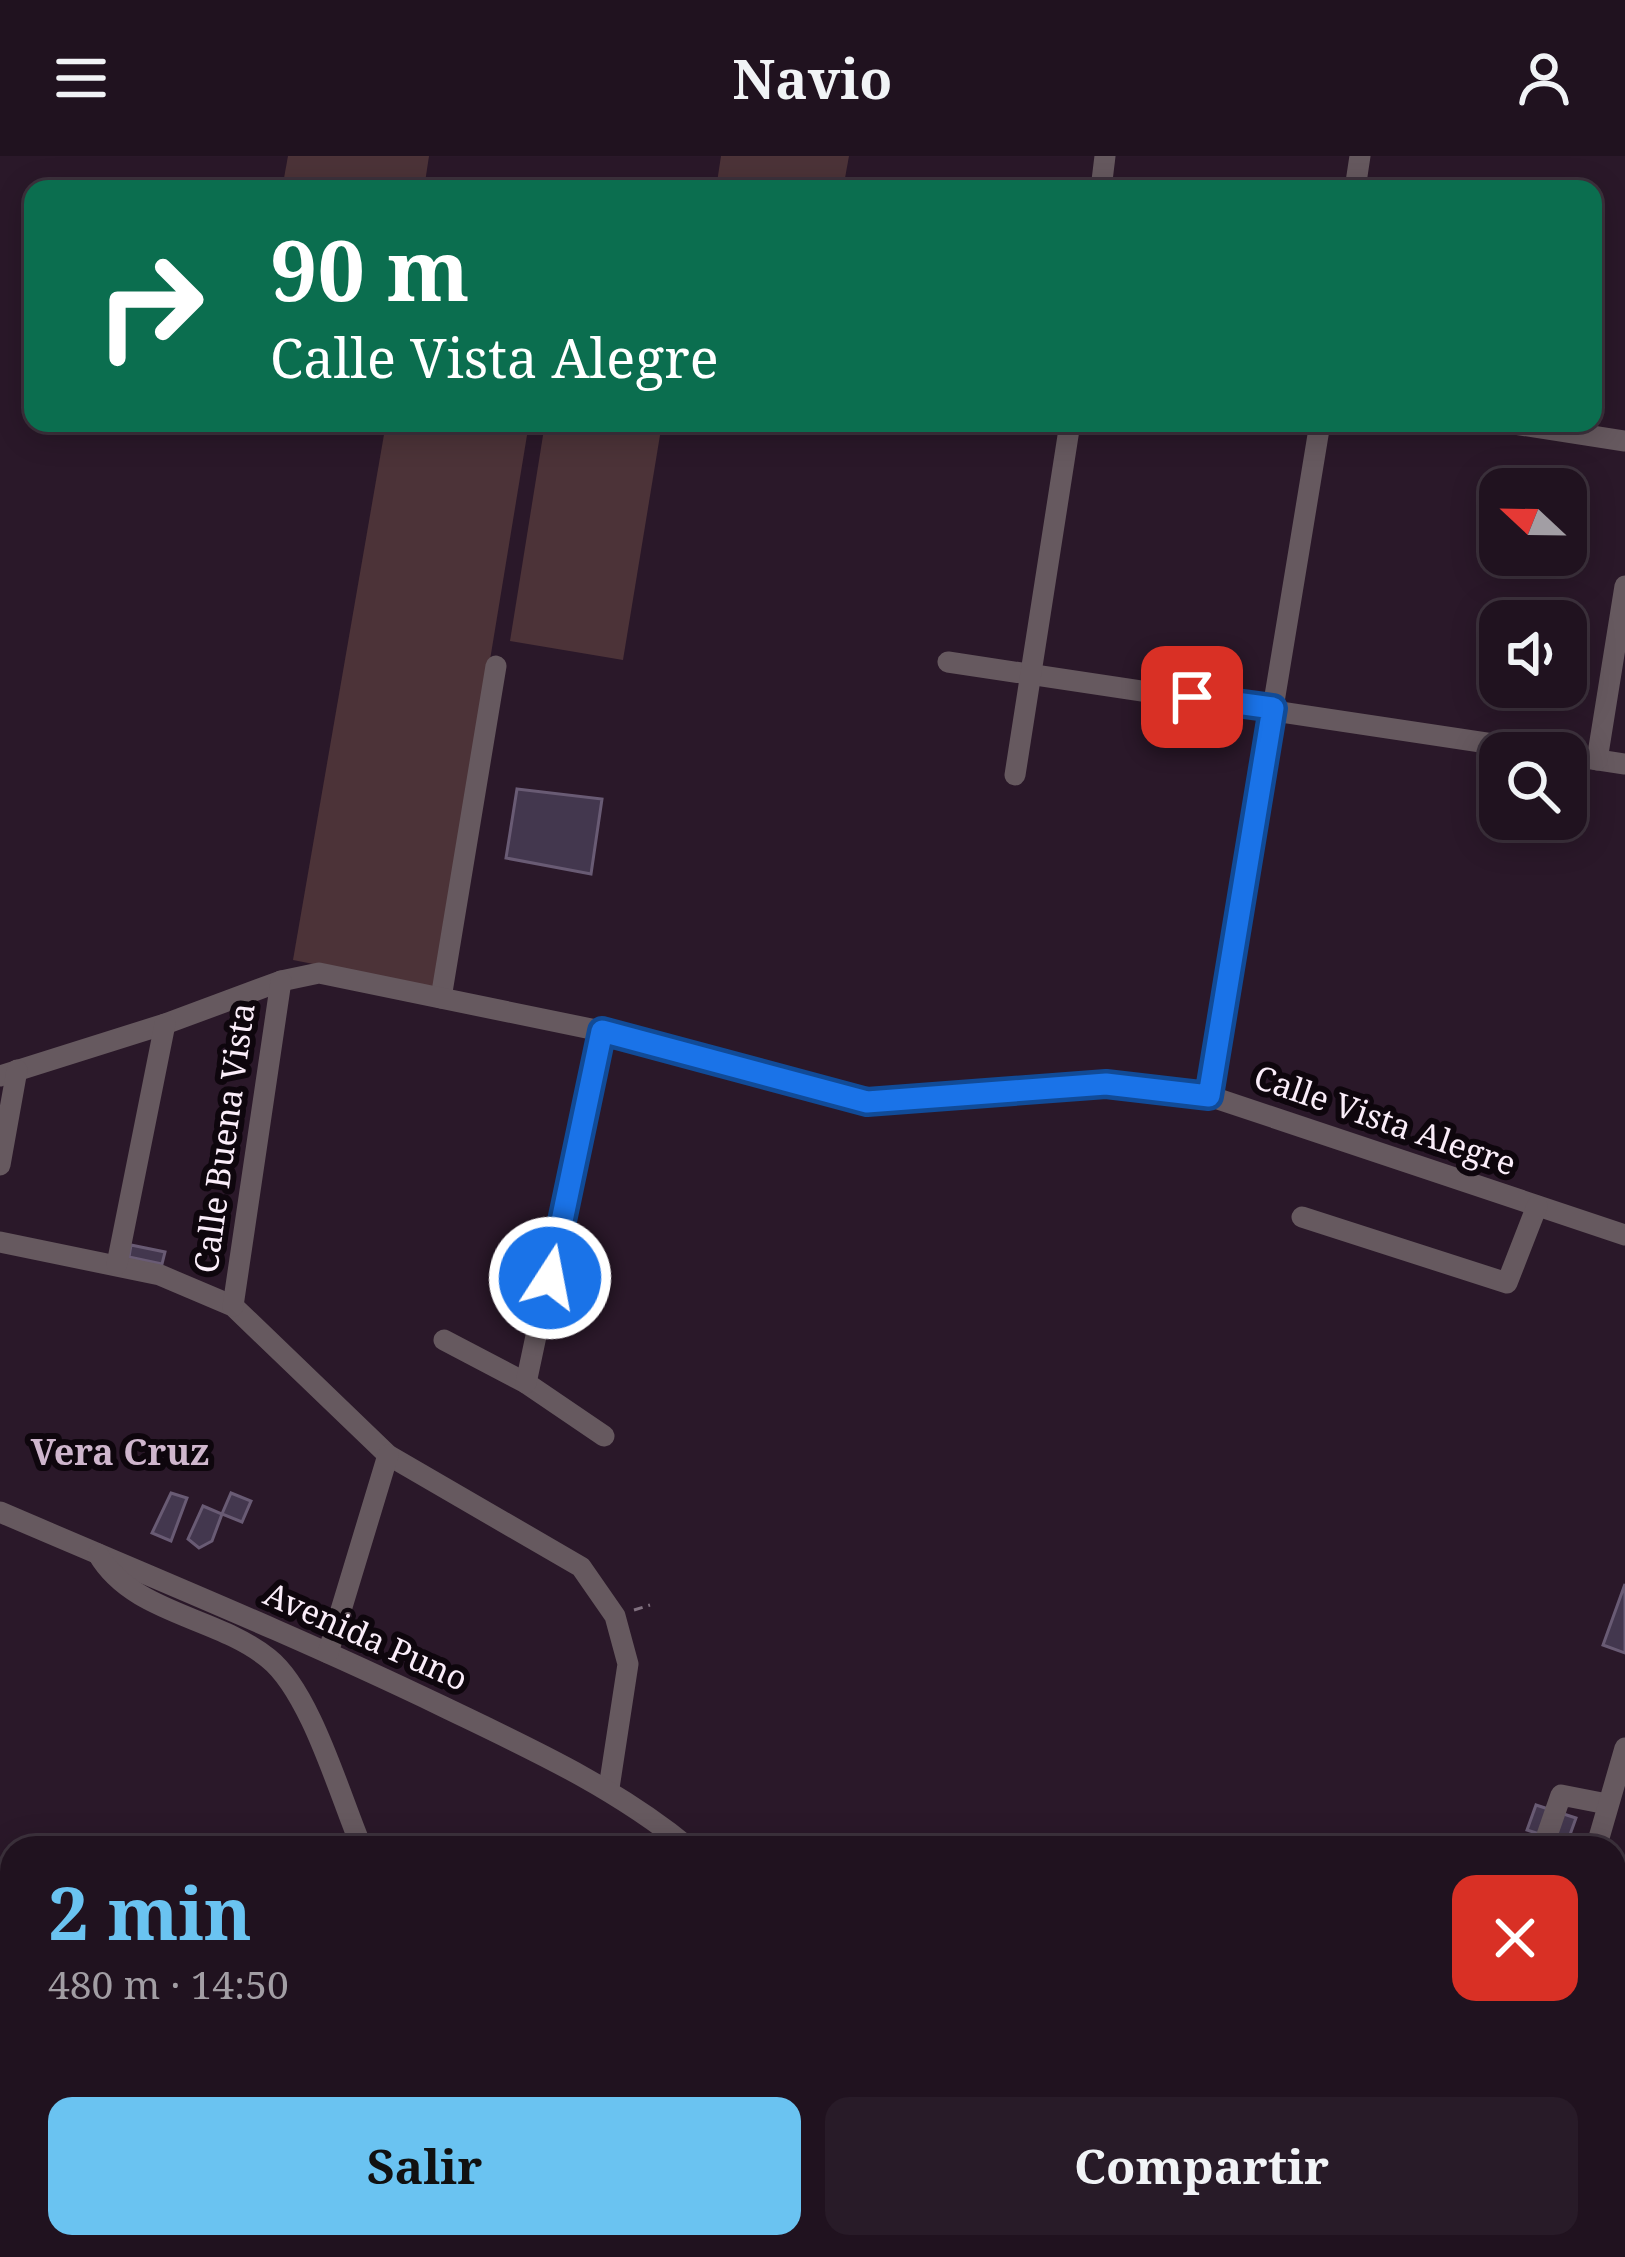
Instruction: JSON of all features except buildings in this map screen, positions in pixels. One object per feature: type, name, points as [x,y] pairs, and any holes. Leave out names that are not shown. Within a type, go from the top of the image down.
[{"type":"street","points":[[1015,775],[1069,432]]},
{"type":"street","points":[[1209,1096],[1319,432]]},
{"type":"street","points":[[1566,432],[1625,441]]},
{"type":"street","points":[[1598,760],[1625,586]]},
{"type":"street","points":[[948,662],[1479,741]]},
{"type":"street","points":[[441,998],[496,666]]},
{"type":"street","points":[[1587,758],[1625,764]]},
{"type":"street","name":"Calle Vista Alegre","points":[[8,1073],[165,1024],[281,981],[319,973],[602,1031],[867,1102],[1106,1084],[1209,1096],[1625,1235]]},
{"type":"street","name":"Calle Buena Vista","points":[[233,1306],[281,981]]},
{"type":"street","points":[[117,1264],[165,1024]]},
{"type":"street","points":[[526,1383],[602,1031]]},
{"type":"street","points":[[0,1166],[8,1073]]},
{"type":"street","points":[[1302,1216],[1508,1282],[1537,1206]]},
{"type":"street","points":[[0,1242],[117,1264],[196,1288],[233,1306],[388,1455],[581,1567],[615,1616],[628,1664],[609,1788]]},
{"type":"street","points":[[444,1340],[526,1383],[604,1436]]},
{"type":"street","points":[[328,1653],[388,1455]]},
{"type":"street","name":"Avenida Puno","points":[[0,1512],[328,1653],[609,1788],[673,1836]]},
{"type":"street","points":[[98,1554],[113,1581],[267,1657],[292,1683],[357,1836]]},
{"type":"street","points":[[1599,1836],[1625,1748]]},
{"type":"street","points":[[1547,1836],[1562,1795],[1607,1804]]},
{"type":"shaded area","points":[[288,156],[429,156],[425,180],[284,180]]},
{"type":"shaded area","points":[[721,156],[849,156],[845,180],[717,180]]},
{"type":"shaded area","points":[[384,432],[528,432],[436,988],[293,960]]},
{"type":"shaded area","points":[[544,432],[661,432],[623,660],[510,641]]},
{"type":"district","name":"Vera Cruz","points":[[120,1452]]},
{"type":"route","points":[[550,1278],[602,1031],[867,1102],[1106,1084],[1209,1096],[1273,708],[1192,697]]}]
